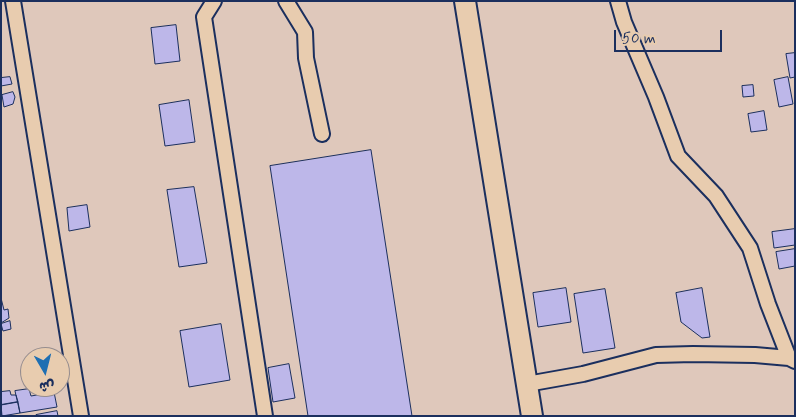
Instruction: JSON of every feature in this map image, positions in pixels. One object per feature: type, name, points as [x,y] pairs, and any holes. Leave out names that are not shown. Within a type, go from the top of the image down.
[{"type":"street","points":[[13,1],[81,416]]},
{"type":"street","points":[[214,1],[204,17],[265,416]]},
{"type":"street","points":[[286,1],[305,32],[306,58],[322,134]]},
{"type":"street","points":[[465,1],[532,416]]},
{"type":"street","points":[[527,384],[583,374],[656,356],[693,354],[755,356],[792,360],[768,304],[750,248],[716,196],[678,156],[656,97],[624,22],[618,1]]},
{"type":"building","points":[[176,25],[180,61],[155,64],[151,28]]},
{"type":"building","points":[[795,53],[795,77],[790,78],[786,54]]},
{"type":"building","points":[[10,77],[12,84],[1,86],[1,78]]},
{"type":"building","points":[[788,77],[793,104],[779,107],[774,80]]},
{"type":"building","points":[[753,85],[754,96],[743,97],[742,86]]},
{"type":"building","points":[[13,92],[15,97],[13,104],[4,107],[2,95]]},
{"type":"building","points":[[189,100],[195,142],[165,146],[159,105]]},
{"type":"building","points":[[764,111],[767,130],[751,132],[748,114]]},
{"type":"building","points":[[371,150],[412,416],[308,416],[270,166]]},
{"type":"building","points":[[194,187],[207,263],[179,267],[167,190]]},
{"type":"building","points":[[87,205],[90,227],[69,231],[67,208]]},
{"type":"building","points":[[795,229],[795,245],[774,248],[772,232]]},
{"type":"building","points":[[795,249],[795,266],[779,269],[776,252]]},
{"type":"building","points":[[566,288],[571,322],[538,327],[533,293]]},
{"type":"building","points":[[702,288],[710,337],[702,338],[681,322],[676,293]]},
{"type":"building","points":[[605,289],[615,348],[583,353],[574,294]]},
{"type":"building","points":[[1,298],[4,310],[8,309],[9,318],[1,323]]},
{"type":"building","points":[[10,321],[11,329],[3,331],[1,324]]},
{"type":"building","points":[[221,324],[230,380],[189,387],[180,331]]},
{"type":"building","points":[[289,364],[295,398],[273,402],[268,368]]},
{"type":"building","points":[[20,390],[20,397],[55,397],[57,407],[20,413],[15,391]]},
{"type":"building","points":[[10,391],[11,395],[16,395],[18,402],[1,405],[1,392]]},
{"type":"building","points":[[18,402],[20,413],[2,416],[1,405]]},
{"type":"building","points":[[57,411],[58,416],[36,416],[36,415]]}]
